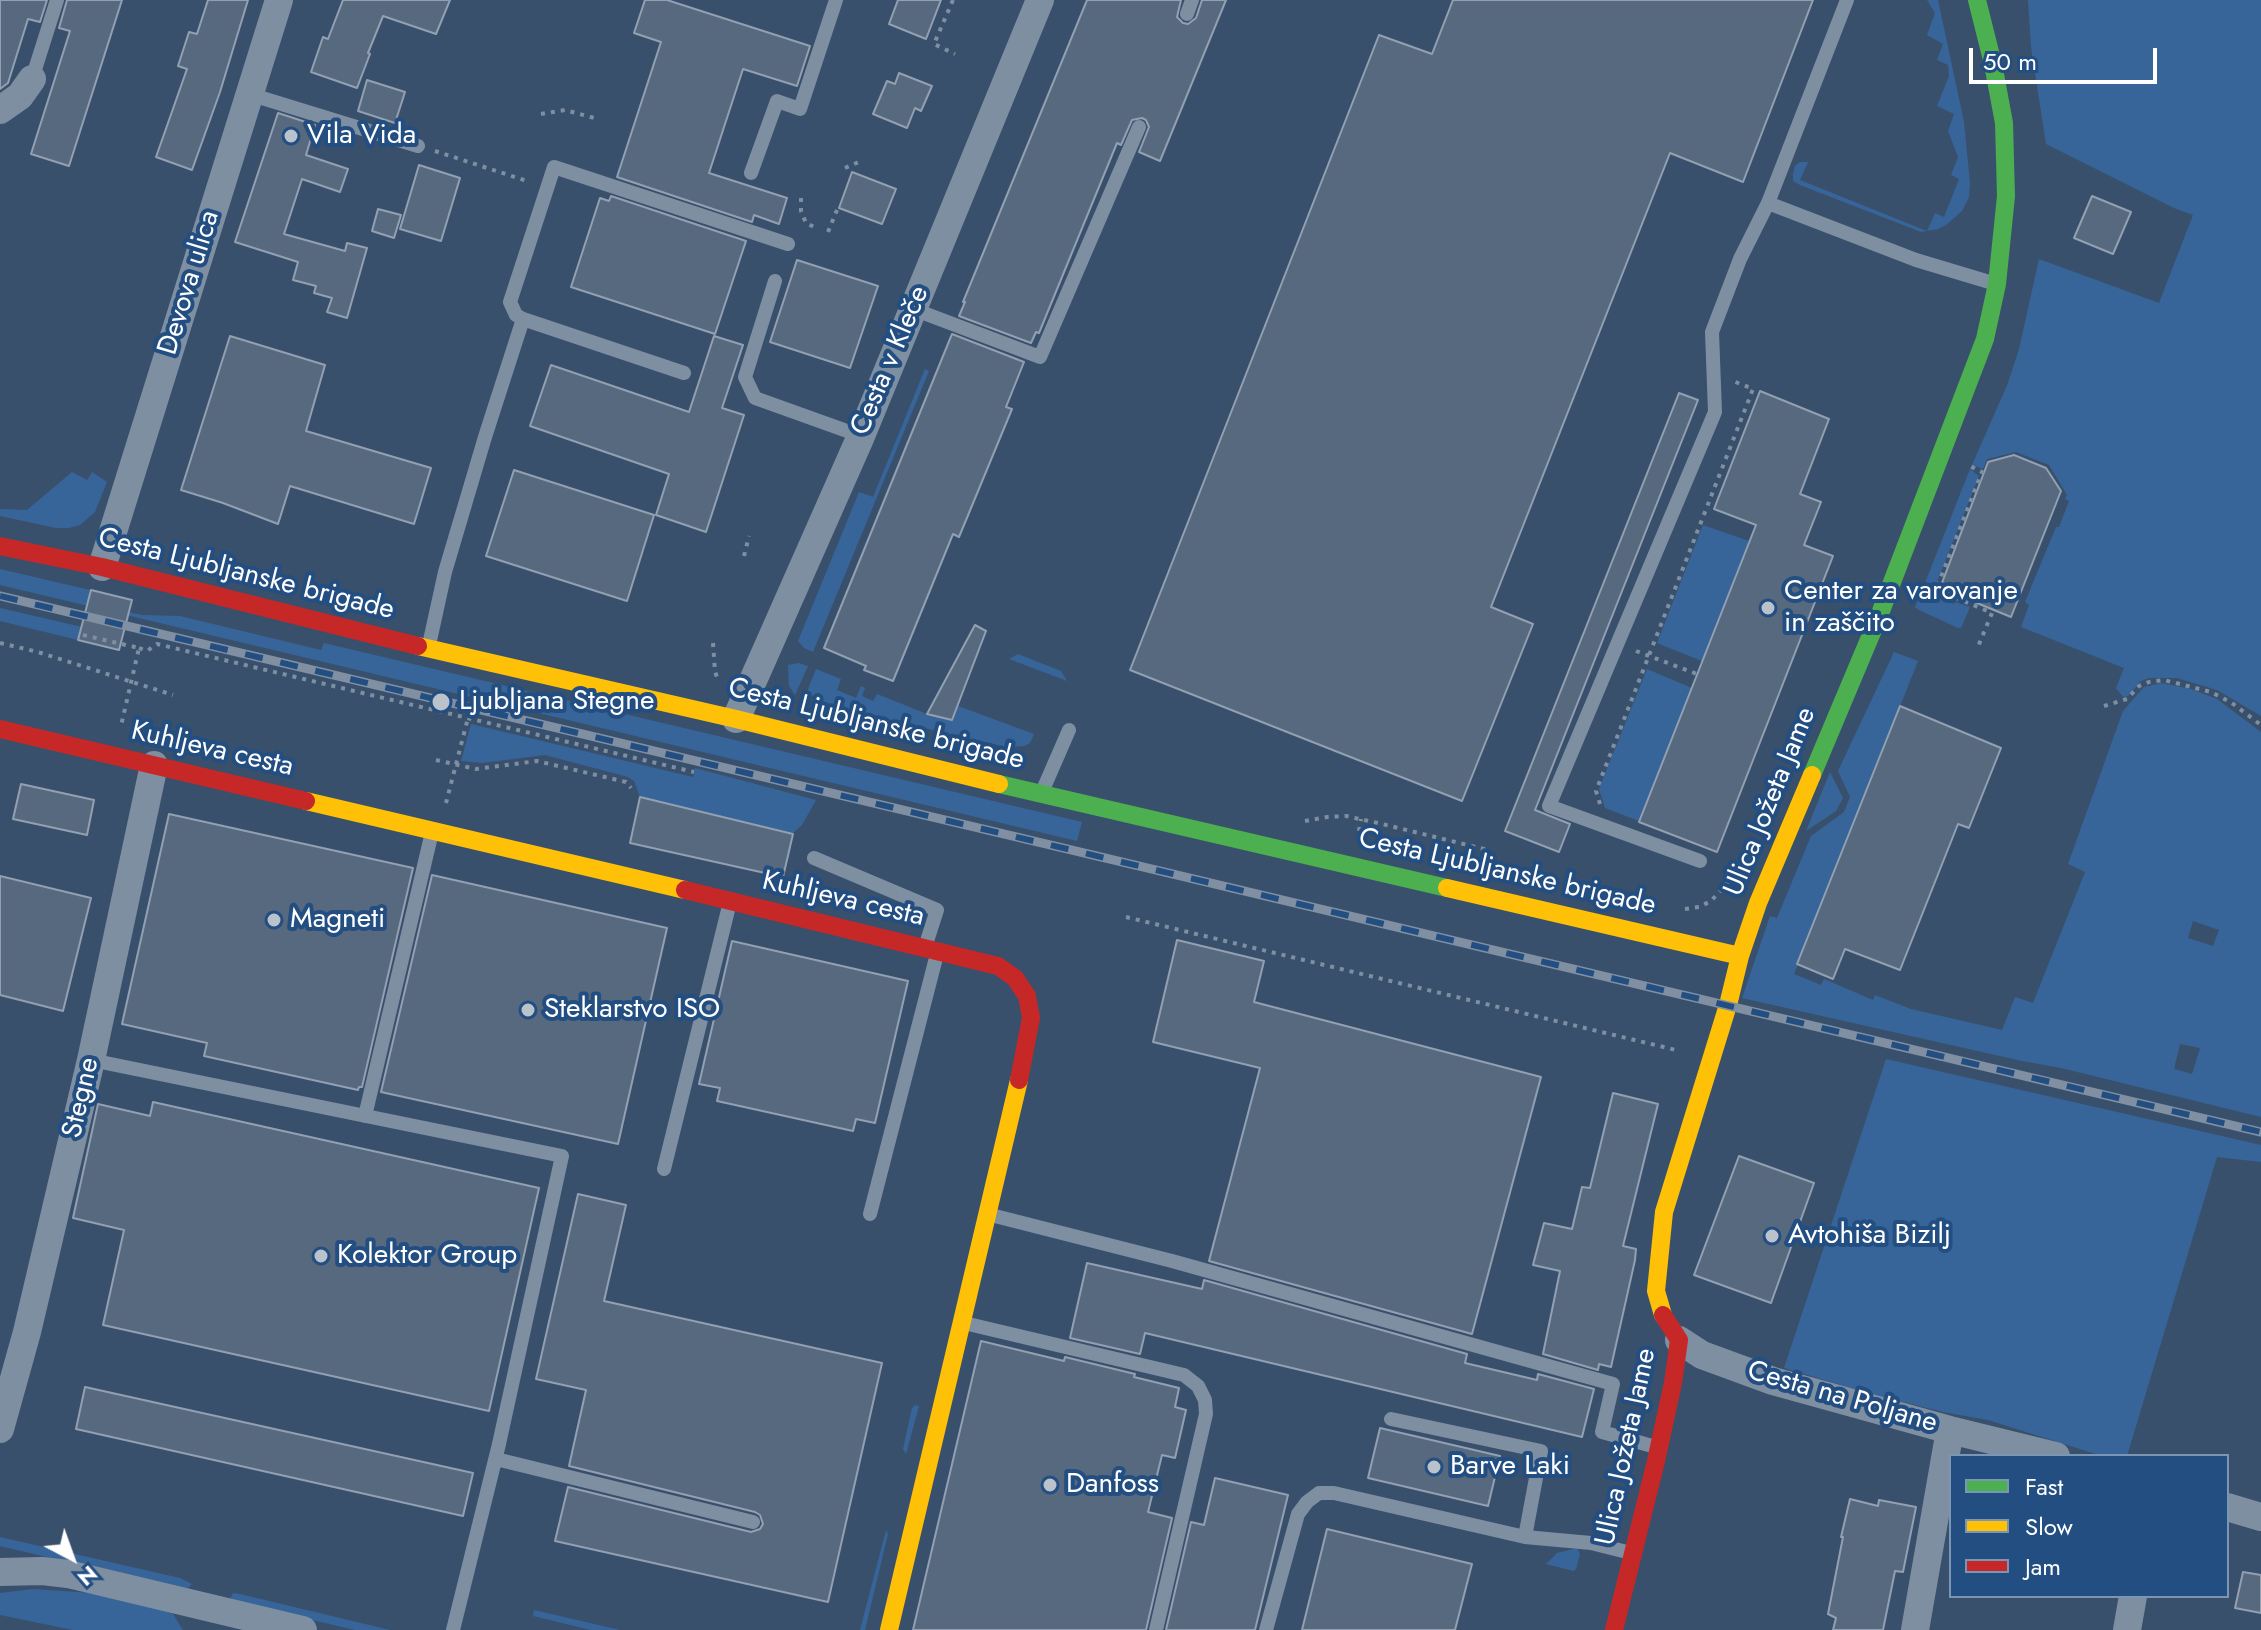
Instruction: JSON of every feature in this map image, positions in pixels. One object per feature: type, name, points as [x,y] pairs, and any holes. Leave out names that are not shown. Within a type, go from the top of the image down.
[{"type":"street","name":"Devova ulica","points":[[102,567],[279,0]]},
{"type":"street","name":"Cesta v Kleče","points":[[736,719],[861,436],[1040,0]]},
{"type":"street","name":"Ulica Jožeta Jame","points":[[1614,1630],[1659,1448],[1679,1340],[1665,1320],[1656,1291],[1664,1212],[1758,903],[1881,611],[1985,339],[1997,284],[2006,196],[2004,123],[1977,0]]},
{"type":"street","points":[[0,110],[20,96],[32,79]]},
{"type":"street","name":"Cesta Ljubljanske brigade","points":[[0,546],[102,567],[428,649],[1740,956]]},
{"type":"street","name":"Kuhljeva cesta","points":[[0,729],[931,949],[998,966],[1015,978],[1027,996],[1031,1018],[1026,1050],[889,1630]]},
{"type":"street","name":"Stegne","points":[[0,1429],[27,1332],[91,1060],[154,765]]},
{"type":"street","name":"Cesta na Poljane","points":[[1679,1340],[1702,1355],[1773,1381],[2048,1454]]},
{"type":"street","points":[[1915,1630],[1950,1430]]},
{"type":"street","points":[[2229,1508],[2261,1517]]},
{"type":"street","points":[[0,1572],[68,1574],[303,1630]]},
{"type":"street","points":[[2127,1630],[2133,1598]]},
{"type":"lane","points":[[32,79],[57,0]]},
{"type":"lane","points":[[751,173],[777,101],[800,109],[836,0]]},
{"type":"lane","points":[[1700,861],[1549,806],[1715,412],[1712,332],[1740,259],[1768,203],[1847,0]]},
{"type":"lane","points":[[249,94],[418,146]]},
{"type":"lane","points":[[913,309],[1040,357],[1139,127]]},
{"type":"lane","points":[[684,373],[516,315],[510,302],[554,167],[788,244]]},
{"type":"lane","points":[[1768,203],[1916,260],[1997,284]]},
{"type":"lane","points":[[775,281],[745,377],[755,398],[861,436]]},
{"type":"lane","points":[[428,649],[445,572],[523,319]]},
{"type":"lane","points":[[1041,794],[1069,730]]},
{"type":"lane","points":[[365,1116],[436,832]]},
{"type":"lane","points":[[814,858],[937,910],[931,949],[870,1214]]},
{"type":"lane","points":[[664,1169],[730,902]]},
{"type":"lane","points":[[91,1060],[562,1156],[496,1459],[453,1630]]},
{"type":"lane","points":[[986,1214],[1172,1261],[1613,1384],[1602,1432],[1659,1448]]},
{"type":"lane","points":[[960,1322],[1184,1375],[1198,1386],[1205,1400],[1206,1414],[1156,1630]]},
{"type":"lane","points":[[1391,1419],[1541,1451],[1525,1537]]},
{"type":"lane","points":[[496,1459],[753,1522]]},
{"type":"lane","points":[[1266,1630],[1298,1514],[1319,1493],[1334,1493],[1525,1537],[1591,1543],[1632,1553]]},
{"type":"path","points":[[953,0],[934,44],[955,54]]},
{"type":"path","points":[[541,114],[565,110],[598,119]]},
{"type":"path","points":[[443,154],[522,179]]},
{"type":"path","points":[[845,168],[861,161]]},
{"type":"path","points":[[801,198],[801,211],[806,223],[818,229]]},
{"type":"path","points":[[828,232],[837,210]]},
{"type":"path","points":[[1602,810],[1596,791],[1753,389],[1733,380]]},
{"type":"path","points":[[1975,469],[1982,472],[1934,595],[1945,599],[1947,594],[1992,613],[1977,649]]},
{"type":"path","points":[[744,556],[749,536]]},
{"type":"path","points":[[83,635],[147,651],[157,644],[694,772]]},
{"type":"path","points":[[0,643],[173,695]]},
{"type":"path","points":[[713,643],[715,672],[720,685]]},
{"type":"path","points":[[1617,644],[1697,674]]},
{"type":"path","points":[[115,756],[139,648]]},
{"type":"path","points":[[2104,706],[2127,699],[2139,686],[2164,680],[2211,692],[2261,725]]},
{"type":"path","points":[[436,832],[468,716]]},
{"type":"path","points":[[436,760],[476,769],[537,761],[626,782],[631,788]]},
{"type":"path","name":"Cesta Ljubljanske brigade","points":[[1294,822],[1346,816],[1480,848]]},
{"type":"path","points":[[1359,831],[1361,819]]},
{"type":"path","points":[[1126,917],[1710,1058]]},
{"type":"shaded area","points":[[1927,0],[1938,0],[1964,122],[1970,183],[1969,197],[1962,211],[1946,225],[1927,231],[1935,213],[1944,217],[1959,179],[1951,175],[1958,157],[1948,131],[1954,114],[1937,106],[1949,76],[1948,65],[1937,60],[1943,44],[1927,35],[1935,13]]},
{"type":"shaded area","points":[[2028,0],[2261,0],[2261,716],[2217,690],[2177,678],[2149,678],[2123,697],[2116,688],[2124,668],[2021,627],[2029,605],[2025,602],[2069,501],[2065,499],[2067,495],[2049,465],[2016,452],[1987,459],[1983,469],[1972,465],[2008,383],[2019,349],[2039,259],[2159,303],[2193,215],[2046,144],[2031,47]]},
{"type":"shaded area","points":[[1808,162],[1800,180],[1927,231],[1921,232],[1800,185],[1793,181],[1795,166]]},
{"type":"shaded area","points":[[925,369],[929,371],[813,652],[798,641],[859,492],[873,497]]},
{"type":"shaded area","points":[[1970,469],[1979,476],[1933,592],[1923,588]]},
{"type":"shaded area","points":[[72,472],[87,480],[92,472],[107,482],[95,512],[80,525],[56,528],[0,516],[0,509],[27,510]]},
{"type":"shaded area","points":[[1703,525],[1749,541],[1702,661],[1657,643]]},
{"type":"shaded area","points":[[0,569],[90,590],[88,603],[142,615],[180,616],[321,650],[324,643],[1082,822],[1077,841],[0,585]]},
{"type":"shaded area","points":[[1921,592],[1970,607],[1961,628],[1915,607]]},
{"type":"shaded area","points":[[0,608],[82,627],[78,640],[0,621]]},
{"type":"shaded area","points":[[1894,652],[1918,661],[1794,974],[1821,985],[1824,979],[1873,1000],[1875,995],[1911,1009],[2002,1030],[2015,997],[2033,1003],[2085,872],[2068,864],[2123,711],[2144,687],[2161,683],[2191,689],[2217,699],[2261,732],[2261,1117],[2061,1068],[1742,998],[1770,916],[1777,918],[1811,836],[1844,812],[1850,797],[1838,771]],"holes":[[[2193,921],[2219,930],[2213,946],[2188,938]],[[2180,1044],[2200,1048],[2192,1074],[2174,1069]]]},
{"type":"shaded area","points":[[1018,654],[1061,671],[1067,681],[1009,659]]},
{"type":"shaded area","points":[[799,663],[808,666],[795,695],[789,686],[788,665]]},
{"type":"shaded area","points":[[816,669],[841,679],[837,690],[856,698],[861,686],[865,688],[862,696],[873,701],[877,694],[927,714],[952,720],[958,706],[1034,734],[1030,743],[1024,746],[1007,747],[812,702],[814,696],[806,694]]},
{"type":"shaded area","points":[[1647,669],[1692,688],[1639,821],[1605,808],[1599,789]]},
{"type":"shaded area","points":[[471,724],[693,777],[695,768],[816,800],[802,825],[793,833],[640,797],[634,781],[628,777],[545,755],[482,763],[461,761]]},
{"type":"shaded area","points":[[1830,772],[1843,798],[1836,811],[1806,831]]},
{"type":"shaded area","points":[[1886,1059],[2261,1145],[2261,1162],[2217,1157],[2128,1454],[2096,1454],[1988,1420],[1875,1395],[1784,1368]]},
{"type":"shaded area","points":[[915,1405],[919,1406],[906,1454],[903,1449]]},
{"type":"shaded area","points":[[886,1530],[888,1534],[865,1630],[860,1630]]},
{"type":"shaded area","points":[[0,1537],[180,1578],[192,1584],[186,1590],[0,1546]]},
{"type":"shaded area","points":[[1577,1548],[1580,1554],[1574,1571],[1546,1564],[1557,1553]]},
{"type":"shaded area","points":[[33,1589],[92,1593],[164,1610],[173,1614],[183,1630],[73,1630],[0,1615],[0,1593]]},
{"type":"shaded area","points":[[233,1593],[390,1630],[355,1630],[235,1602],[230,1599]]},
{"type":"shaded area","points":[[534,1610],[620,1630],[591,1630],[533,1616]]},
{"type":"building","points":[[0,0],[47,0],[40,22],[28,19],[8,83],[0,89]]},
{"type":"building","points":[[67,0],[122,0],[69,166],[31,154],[70,31],[59,28]]},
{"type":"building","points":[[208,0],[248,0],[192,170],[156,157],[187,69],[178,66],[189,32],[197,34]]},
{"type":"building","points":[[343,0],[450,0],[436,34],[383,16],[357,88],[311,72],[323,37],[328,39]]},
{"type":"building","points":[[645,0],[667,0],[810,46],[797,86],[743,69],[709,173],[787,198],[779,224],[754,215],[752,222],[617,177],[661,42],[634,33]]},
{"type":"building","points":[[898,0],[941,0],[926,39],[889,24]]},
{"type":"building","points":[[1087,0],[1181,0],[1177,17],[1188,24],[1196,18],[1202,0],[1226,0],[1160,161],[1139,152],[1149,127],[1142,118],[1132,120],[1121,145],[1117,143],[1039,333],[1036,332],[1031,343],[959,316]]},
{"type":"building","points":[[1453,0],[1813,0],[1743,182],[1670,153],[1491,607],[1533,624],[1462,801],[1130,670],[1379,35],[1432,54]]},
{"type":"building","points":[[899,73],[932,86],[921,111],[915,108],[907,128],[873,114],[887,81],[895,84]]},
{"type":"building","points":[[367,80],[405,92],[395,123],[358,111]]},
{"type":"building","points":[[278,113],[315,125],[306,155],[348,169],[340,192],[302,179],[284,234],[345,251],[347,243],[367,248],[347,318],[327,312],[332,298],[314,293],[316,286],[293,280],[298,262],[235,242]]},
{"type":"building","points":[[419,165],[460,178],[441,241],[400,229]]},
{"type":"building","points":[[852,172],[896,189],[882,224],[839,208]]},
{"type":"building","points":[[611,196],[746,241],[715,334],[571,287],[600,198],[609,201]]},
{"type":"building","points":[[2092,196],[2131,212],[2113,254],[2074,238]]},
{"type":"building","points":[[378,209],[401,215],[394,238],[372,231]]},
{"type":"building","points":[[797,260],[878,286],[850,368],[770,342]]},
{"type":"building","points":[[952,334],[1024,362],[1006,407],[1012,409],[959,537],[953,534],[893,681],[864,670],[866,666],[824,648]]},
{"type":"building","points":[[230,336],[325,365],[306,431],[431,468],[414,524],[290,486],[278,524],[181,490]]},
{"type":"building","points":[[714,336],[743,345],[722,408],[744,415],[706,532],[656,515],[669,474],[530,426],[551,365],[689,412]]},
{"type":"building","name":"Center za varovanje in zaščito","points":[[1760,391],[1829,419],[1800,494],[1821,502],[1804,545],[1833,556],[1717,852],[1639,822],[1756,525],[1714,509]]},
{"type":"building","points":[[1679,393],[1698,400],[1535,810],[1570,824],[1559,852],[1505,831]]},
{"type":"building","points":[[2014,455],[2046,468],[2061,491],[2011,617],[1940,588],[1988,462]]},
{"type":"building","points":[[514,470],[654,515],[627,601],[486,556]]},
{"type":"building","points":[[91,590],[132,600],[119,650],[78,640]]},
{"type":"building","points":[[975,625],[986,631],[952,720],[927,714]]},
{"type":"building","points":[[1900,706],[2001,748],[1969,828],[1958,824],[1900,970],[1845,949],[1833,979],[1797,964]]},
{"type":"building","points":[[21,784],[94,800],[87,835],[13,819]]},
{"type":"building","points":[[640,797],[793,834],[783,877],[630,843]]},
{"type":"building","name":"Magneti","points":[[169,814],[413,868],[362,1087],[358,1090],[204,1056],[207,1043],[122,1024]]},
{"type":"building","name":"Steklarstvo ISO","points":[[432,875],[667,928],[618,1144],[381,1092]]},
{"type":"building","points":[[0,876],[91,898],[63,1011],[0,995]]},
{"type":"building","points":[[1177,940],[1264,961],[1254,1002],[1541,1077],[1472,1334],[1209,1261],[1260,1068],[1153,1042]]},
{"type":"building","points":[[732,941],[908,981],[875,1123],[856,1119],[853,1131],[717,1101],[720,1088],[699,1084]]},
{"type":"building","points":[[1613,1093],[1658,1104],[1623,1246],[1636,1249],[1635,1260],[1611,1367],[1599,1364],[1598,1370],[1543,1354],[1560,1271],[1533,1265],[1544,1223],[1572,1229],[1582,1187],[1590,1188]]},
{"type":"building","name":"Kolektor Group","points":[[153,1102],[539,1188],[489,1411],[103,1325],[124,1230],[73,1218],[98,1104],[150,1116]]},
{"type":"building","points":[[1739,1156],[1814,1183],[1771,1303],[1694,1275]]},
{"type":"building","points":[[578,1194],[626,1205],[604,1301],[882,1363],[828,1602],[555,1541],[568,1487],[751,1532],[760,1529],[763,1524],[760,1515],[755,1512],[569,1466],[586,1390],[536,1379]]},
{"type":"building","points":[[1087,1263],[1202,1289],[1204,1280],[1467,1354],[1465,1363],[1537,1380],[1538,1374],[1594,1389],[1582,1437],[1145,1333],[1140,1354],[1070,1338]]},
{"type":"building","name":"Danfoss","points":[[981,1341],[1064,1361],[1065,1357],[1179,1388],[1175,1407],[1186,1410],[1175,1458],[1162,1455],[1148,1512],[1172,1518],[1146,1630],[913,1630]]},
{"type":"building","points":[[85,1387],[473,1473],[463,1516],[76,1429]]},
{"type":"building","name":"Barve Laki","points":[[1380,1428],[1500,1456],[1488,1506],[1368,1478]]},
{"type":"building","points":[[1215,1478],[1288,1495],[1255,1630],[1166,1630],[1191,1522],[1204,1525]]},
{"type":"building","points":[[1850,1499],[1878,1506],[1879,1500],[1916,1507],[1903,1572],[1895,1571],[1883,1630],[1833,1630],[1836,1618],[1828,1614]]},
{"type":"building","points":[[1327,1529],[1472,1564],[1455,1630],[1302,1630]]},
{"type":"building","points":[[2243,1572],[2261,1575],[2261,1613],[2235,1608]]},
{"type":"railway","points":[[0,596],[2261,1132]]},
{"type":"traffic: fast","points":[[1812,775],[1881,611],[1985,339],[1997,284],[2006,196],[2004,123],[1977,0]]},
{"type":"traffic: fast","points":[[999,784],[1447,888]]},
{"type":"traffic: slow","points":[[418,646],[736,719],[999,784]]},
{"type":"traffic: slow","points":[[1663,1315],[1656,1291],[1664,1212],[1728,1005],[1740,956],[1758,903],[1812,775]]},
{"type":"traffic: slow","points":[[306,801],[685,890]]},
{"type":"traffic: slow","points":[[1447,888],[1740,956]]},
{"type":"traffic: slow","points":[[889,1630],[1019,1080]]},
{"type":"traffic: jam","points":[[0,546],[102,567],[418,646]]},
{"type":"traffic: jam","points":[[0,729],[306,801]]},
{"type":"traffic: jam","points":[[685,890],[998,966],[1015,978],[1027,996],[1031,1018],[1019,1080]]},
{"type":"traffic: jam","points":[[1614,1630],[1673,1383],[1679,1340],[1663,1315]]},
{"type":"place","name":"Vila Vida","points":[[291,136]]},
{"type":"place","name":"Center za varovanje in zaščito","points":[[1768,608]]},
{"type":"place","name":"Ljubljana Stegne","points":[[441,702]]},
{"type":"place","name":"Magneti","points":[[274,920]]},
{"type":"place","name":"Steklarstvo ISO","points":[[528,1010]]},
{"type":"place","name":"Avtohiša Bizilj","points":[[1772,1236]]},
{"type":"place","name":"Kolektor Group","points":[[321,1256]]},
{"type":"place","name":"Barve Laki","points":[[1434,1467]]},
{"type":"place","name":"Danfoss","points":[[1050,1485]]}]
